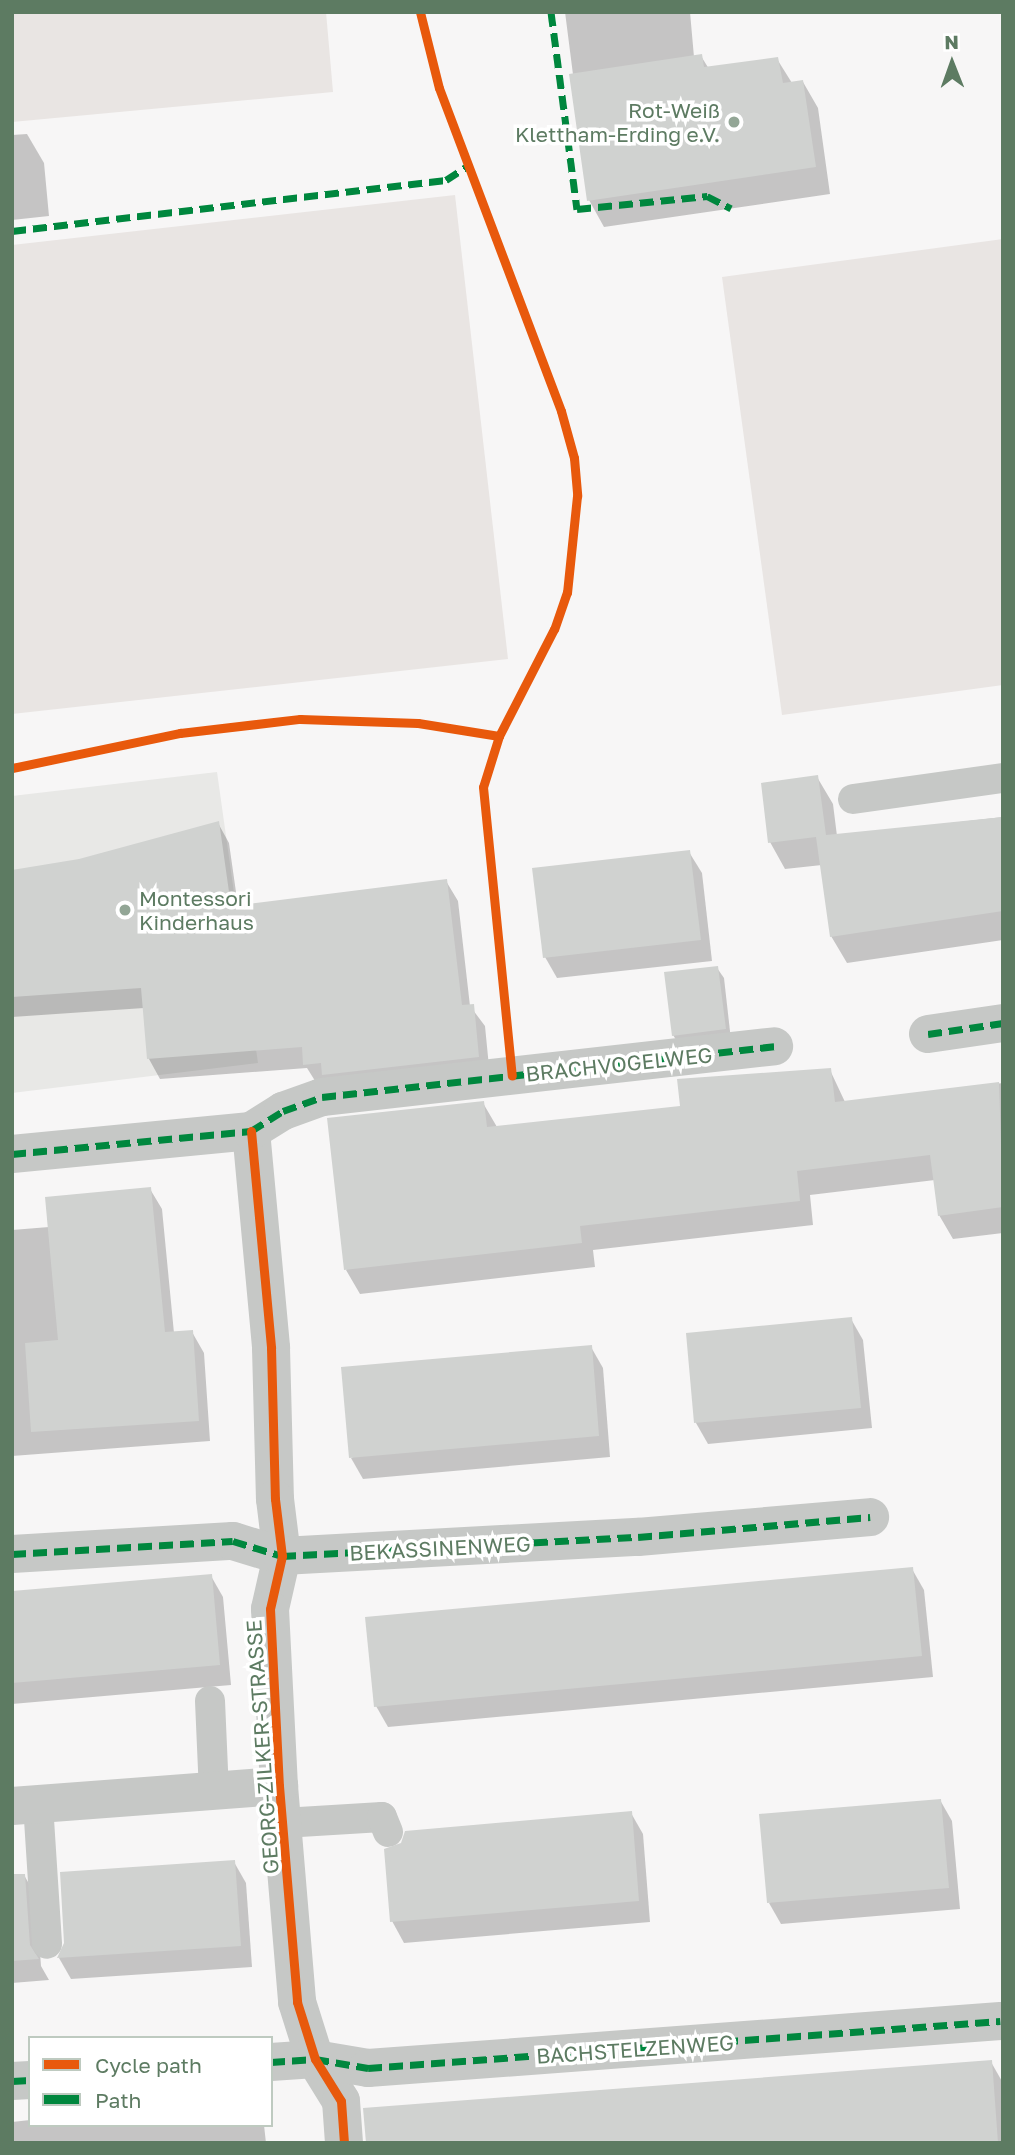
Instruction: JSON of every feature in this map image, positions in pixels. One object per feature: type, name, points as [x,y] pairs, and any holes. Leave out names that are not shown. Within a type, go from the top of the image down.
[{"type":"street","points":[[928,1034],[1003,1023]]},
{"type":"street","name":"BRACHVOGELWEG","points":[[12,1154],[251,1131],[283,1111],[322,1097],[774,1046]]},
{"type":"street","name":"GEORG-ZILKER-STRASSE","points":[[251,1131],[271,1348],[275,1499],[282,1556],[270,1609],[281,1805],[298,2002],[315,2059],[341,2101],[344,2143]]},
{"type":"street","name":"BEKASSINENWEG","points":[[12,1554],[233,1541],[282,1556],[638,1537],[870,1517]]},
{"type":"street","name":"GEORG-ZILKER-STRASSE","points":[[25,1805],[214,1791],[281,1805]]},
{"type":"street","name":"BACHSTELZENWEG","points":[[273,2062],[315,2059],[368,2068],[1000,2021]]},
{"type":"lane","points":[[853,799],[1003,778]]},
{"type":"lane","points":[[210,1701],[214,1791]]},
{"type":"lane","points":[[25,1805],[47,1944]]},
{"type":"lane","points":[[281,1805],[382,1817],[388,1832]]},
{"type":"shaded area","points":[[12,12],[326,12],[333,92],[12,122]]},
{"type":"shaded area","points":[[455,195],[508,659],[12,714],[12,245]]},
{"type":"shaded area","points":[[1003,239],[1003,685],[782,715],[722,277]]},
{"type":"shaded area","name":"Montessori Kinderhaus","points":[[217,772],[258,1063],[12,1093],[12,796]]},
{"type":"building","points":[[702,54],[704,67],[778,57],[783,83],[803,80],[816,167],[587,201],[569,74]]},
{"type":"building","points":[[818,775],[826,835],[1003,817],[1003,911],[830,937],[816,837],[768,843],[761,783]]},
{"type":"building","points":[[219,821],[231,906],[447,879],[462,1005],[474,1004],[479,1057],[322,1075],[321,1063],[303,1065],[302,1047],[147,1059],[141,988],[12,997],[12,870],[79,859]]},
{"type":"building","points":[[690,850],[701,940],[543,958],[532,868]]},
{"type":"building","points":[[718,966],[726,1029],[672,1036],[664,972]]},
{"type":"building","points":[[831,1068],[835,1102],[999,1082],[1003,1207],[938,1216],[930,1155],[797,1171],[800,1201],[580,1226],[582,1243],[344,1270],[327,1118],[484,1101],[487,1127],[680,1106],[677,1079]]},
{"type":"building","points":[[151,1187],[165,1332],[193,1330],[199,1421],[31,1432],[25,1343],[58,1340],[45,1197]]},
{"type":"building","points":[[852,1317],[861,1408],[694,1423],[686,1333]]},
{"type":"building","points":[[592,1345],[599,1436],[349,1458],[341,1367]]},
{"type":"building","points":[[913,1567],[922,1656],[374,1707],[365,1617]]},
{"type":"building","points":[[212,1574],[220,1665],[12,1683],[12,1591]]},
{"type":"building","points":[[941,1799],[949,1888],[767,1903],[759,1814]]},
{"type":"building","points":[[632,1811],[639,1901],[390,1922],[384,1849],[401,1843],[405,1831]]},
{"type":"building","points":[[235,1860],[241,1946],[57,1958],[64,1943],[60,1872]]},
{"type":"building","points":[[12,1874],[25,1874],[30,1945],[39,1959],[12,1961]]},
{"type":"building","points":[[992,2060],[998,2143],[366,2143],[363,2108]]},
{"type":"marked path","points":[[551,12],[577,209],[707,196],[731,208]]},
{"type":"marked path","points":[[12,231],[446,180],[469,165]]},
{"type":"marked path","points":[[928,1034],[1003,1023]]},
{"type":"marked path","points":[[12,1154],[251,1131],[283,1111],[322,1097],[774,1046]]},
{"type":"marked path","points":[[12,1554],[233,1541],[282,1556],[638,1537],[870,1517]]},
{"type":"marked path","points":[[273,2062],[315,2059],[368,2068],[1000,2021]]},
{"type":"marked path","points":[[12,2081],[28,2080]]},
{"type":"cycle path","points":[[420,12],[439,88],[561,411],[574,458],[577,496],[567,592],[554,629],[499,736],[483,787],[512,1076]]},
{"type":"cycle path","points":[[12,768],[180,733],[300,719],[418,723],[499,736]]},
{"type":"cycle path","points":[[251,1131],[271,1348],[275,1499],[282,1556],[270,1609],[279,1786],[297,2002],[315,2059],[341,2101],[344,2143]]},
{"type":"place","name":"Rot-Weiß Klettham-Erding e.V.","points":[[734,122]]},
{"type":"place","name":"Montessori Kinderhaus","points":[[125,910]]}]
